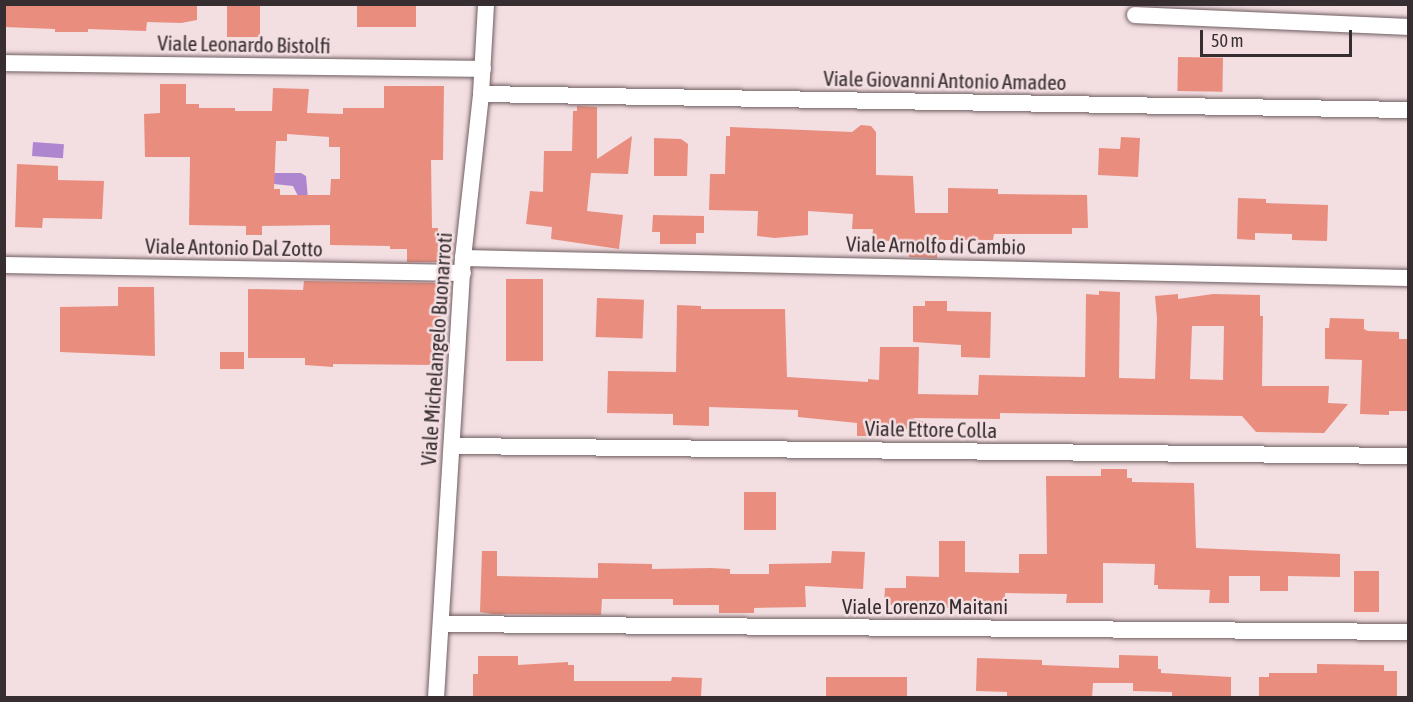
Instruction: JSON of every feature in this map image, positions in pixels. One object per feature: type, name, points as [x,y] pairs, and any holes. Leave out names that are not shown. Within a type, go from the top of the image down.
[{"type":"street","name":"Viale Michelangelo Buonarroti","points":[[436,698],[463,266],[481,94],[486,4]]},
{"type":"street","points":[[1135,15],[1408,27]]},
{"type":"street","name":"Viale Leonardo Bistolfi","points":[[4,63],[483,69]]},
{"type":"street","name":"Viale Giovanni Antonio Amadeo","points":[[481,94],[1408,110]]},
{"type":"street","name":"Viale Antonio Dal Zotto","points":[[4,266],[463,266]]},
{"type":"street","name":"Viale Arnolfo di Cambio","points":[[463,266],[1408,278]]},
{"type":"street","name":"Viale Ettore Colla","points":[[452,446],[1408,456]]},
{"type":"street","name":"Viale Lorenzo Maitani","points":[[442,624],[1408,632]]},
{"type":"shaded area","points":[[33,142],[64,144],[63,158],[32,156]]},
{"type":"shaded area","points":[[273,173],[301,173],[306,176],[308,199],[299,198],[293,186],[274,184]]},
{"type":"building","points":[[4,4],[197,4],[197,20],[181,23],[147,22],[146,31],[88,29],[88,32],[55,32],[55,29],[4,27]]},
{"type":"building","points":[[227,4],[260,4],[260,37],[227,37]]},
{"type":"building","points":[[357,4],[416,4],[416,27],[357,27]]},
{"type":"building","points":[[1178,57],[1223,58],[1222,92],[1177,91]]},
{"type":"building","points":[[160,84],[186,84],[186,104],[199,104],[199,108],[235,108],[235,111],[272,111],[273,88],[309,89],[307,113],[343,114],[343,108],[384,108],[384,86],[444,86],[443,160],[431,160],[432,228],[438,228],[438,262],[407,262],[407,249],[390,249],[390,246],[330,245],[330,225],[262,226],[262,235],[246,235],[246,226],[189,225],[190,157],[145,157],[144,114],[160,113]],"holes":[[[287,134],[329,137],[329,147],[340,147],[340,179],[331,179],[330,195],[280,195],[280,189],[274,189],[276,141],[287,141]]]},
{"type":"building","points":[[577,106],[597,107],[597,159],[632,136],[628,174],[591,173],[587,211],[623,215],[619,249],[551,239],[552,227],[526,224],[530,191],[543,192],[544,151],[572,151],[573,111],[577,111]]},
{"type":"building","points":[[861,125],[871,126],[876,132],[876,175],[913,176],[915,213],[948,213],[948,188],[998,189],[998,194],[1087,195],[1088,228],[1072,228],[1072,234],[994,234],[993,240],[937,240],[937,258],[909,257],[909,242],[872,240],[873,229],[852,229],[853,214],[808,211],[808,235],[775,238],[757,236],[758,211],[709,210],[710,174],[725,174],[726,136],[730,136],[730,127],[852,132]]},
{"type":"building","points":[[1121,137],[1140,138],[1138,177],[1098,175],[1099,148],[1120,149]]},
{"type":"building","points":[[654,138],[681,139],[688,144],[687,176],[654,176]]},
{"type":"building","points":[[17,164],[58,166],[58,180],[104,181],[102,219],[43,218],[42,228],[15,227]]},
{"type":"building","points":[[1238,198],[1266,199],[1266,203],[1328,205],[1327,241],[1292,240],[1292,234],[1255,233],[1255,240],[1237,239]]},
{"type":"building","points":[[653,215],[704,216],[704,233],[696,233],[696,244],[660,244],[660,232],[652,232]]},
{"type":"building","points":[[506,279],[543,279],[543,361],[506,361]]},
{"type":"building","points":[[304,281],[438,283],[438,286],[444,286],[437,365],[333,364],[333,367],[305,365],[305,358],[248,358],[248,289],[303,290]]},
{"type":"building","points":[[118,287],[154,287],[155,356],[60,352],[60,307],[118,306]]},
{"type":"building","points":[[1099,291],[1120,292],[1119,378],[1155,379],[1157,319],[1155,296],[1178,294],[1178,299],[1213,294],[1260,295],[1260,316],[1263,316],[1262,386],[1329,386],[1328,403],[1348,404],[1324,433],[1256,432],[1242,416],[1000,413],[1000,419],[912,418],[937,426],[936,430],[903,429],[903,432],[882,431],[882,436],[857,436],[857,423],[798,417],[798,410],[709,407],[709,426],[673,425],[673,414],[607,413],[608,371],[676,372],[677,305],[701,306],[701,309],[785,309],[787,377],[868,382],[868,379],[879,380],[880,347],[919,347],[918,394],[978,395],[979,375],[1085,377],[1086,294],[1099,295]],"holes":[[[1192,326],[1224,326],[1223,380],[1190,379]]]},
{"type":"building","points":[[597,298],[644,300],[643,339],[596,337]]},
{"type":"building","points":[[925,301],[947,301],[947,311],[991,312],[990,358],[961,357],[961,345],[913,342],[913,306],[925,306]]},
{"type":"building","points":[[1330,318],[1364,319],[1364,329],[1368,331],[1399,332],[1399,339],[1408,339],[1408,411],[1389,411],[1389,415],[1360,414],[1362,360],[1325,359],[1325,328],[1329,328]]},
{"type":"building","points":[[220,352],[244,352],[244,369],[220,369]]},
{"type":"building","points":[[1101,469],[1127,469],[1127,478],[1132,478],[1132,482],[1194,483],[1196,548],[1340,554],[1340,577],[1288,576],[1288,591],[1260,591],[1260,576],[1229,576],[1229,603],[1209,603],[1210,590],[1158,589],[1158,585],[1154,585],[1155,564],[1103,563],[1103,603],[1066,603],[1067,594],[1005,593],[1005,613],[971,613],[971,609],[907,606],[907,615],[892,615],[892,605],[884,605],[885,588],[906,588],[906,576],[939,577],[939,541],[965,541],[965,572],[1019,573],[1019,554],[1047,554],[1046,476],[1101,476]]},
{"type":"building","points":[[744,492],[776,492],[776,530],[744,530]]},
{"type":"building","points":[[482,551],[497,551],[497,576],[598,578],[598,563],[652,564],[652,569],[711,568],[730,569],[730,574],[769,574],[769,564],[831,563],[832,551],[865,552],[863,589],[805,586],[806,607],[754,608],[754,613],[719,613],[719,605],[673,605],[673,599],[602,599],[601,615],[480,612]]},
{"type":"building","points":[[1354,571],[1379,571],[1379,612],[1354,612]]},
{"type":"building","points":[[1119,655],[1158,656],[1158,669],[1161,669],[1161,673],[1231,677],[1231,698],[1172,698],[1172,692],[1133,691],[1133,683],[1093,683],[1092,698],[1007,698],[1007,692],[976,691],[977,658],[1042,660],[1042,665],[1119,668]]},
{"type":"building","points":[[478,656],[518,656],[518,665],[568,662],[568,665],[574,665],[574,681],[671,681],[672,677],[702,678],[701,698],[473,698],[473,674],[478,674]]},
{"type":"building","points":[[1317,664],[1384,665],[1384,671],[1397,671],[1397,698],[1259,698],[1259,677],[1269,677],[1269,673],[1317,673]]},
{"type":"building","points":[[826,677],[907,677],[907,698],[826,698]]}]
